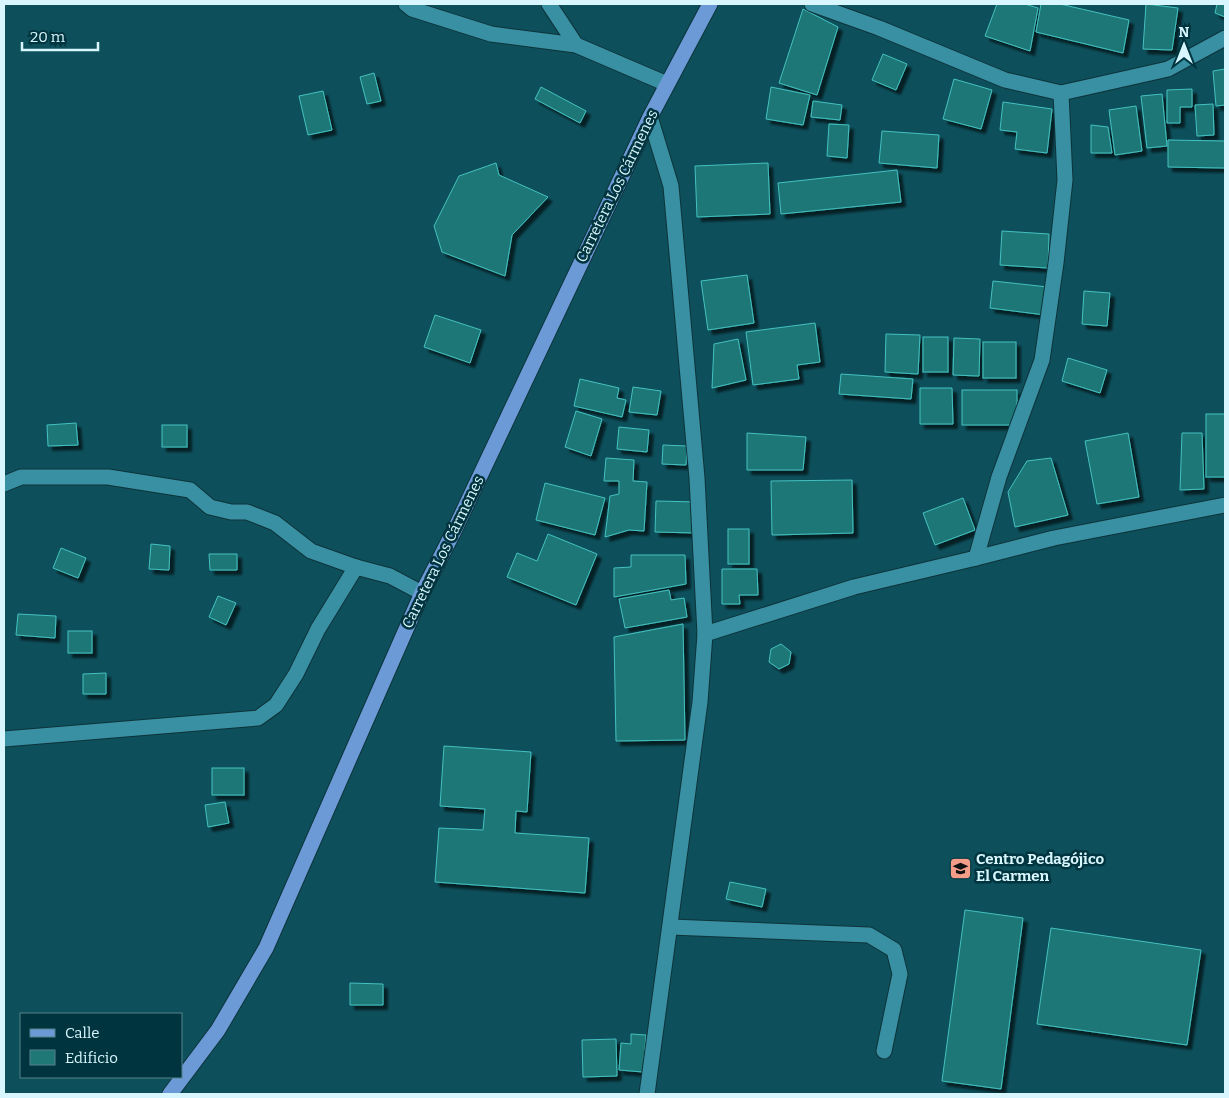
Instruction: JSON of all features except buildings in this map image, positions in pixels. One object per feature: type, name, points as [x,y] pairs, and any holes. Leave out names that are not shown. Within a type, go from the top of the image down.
[{"type":"main road","name":"Carretera Los Cármenes","points":[[170,1094],[218,1030],[266,948],[422,593],[453,532],[650,116],[710,4]]},
{"type":"street","points":[[406,4],[412,9],[491,34],[576,45],[667,84]]},
{"type":"street","points":[[549,4],[576,45]]},
{"type":"street","points":[[812,4],[879,28],[1005,80],[1061,93],[1168,69],[1225,38]]},
{"type":"street","points":[[976,558],[999,477],[1042,360],[1056,263],[1065,180],[1061,93]]},
{"type":"street","points":[[647,1094],[700,702],[705,634],[697,478],[671,186],[650,116]]},
{"type":"street","points":[[4,484],[21,477],[108,477],[190,490],[210,507],[231,512],[254,514],[275,523],[311,550],[356,567],[390,576],[422,593]]},
{"type":"street","points":[[705,634],[854,587],[1054,538],[1225,505]]},
{"type":"street","points":[[4,739],[258,718],[276,705],[296,674],[318,629],[356,567]]},
{"type":"street","points":[[671,927],[869,935],[894,950],[900,974],[884,1051]]},
{"type":"place","name":"Centro Pedagójico El Carmen","points":[[960,868]]}]
